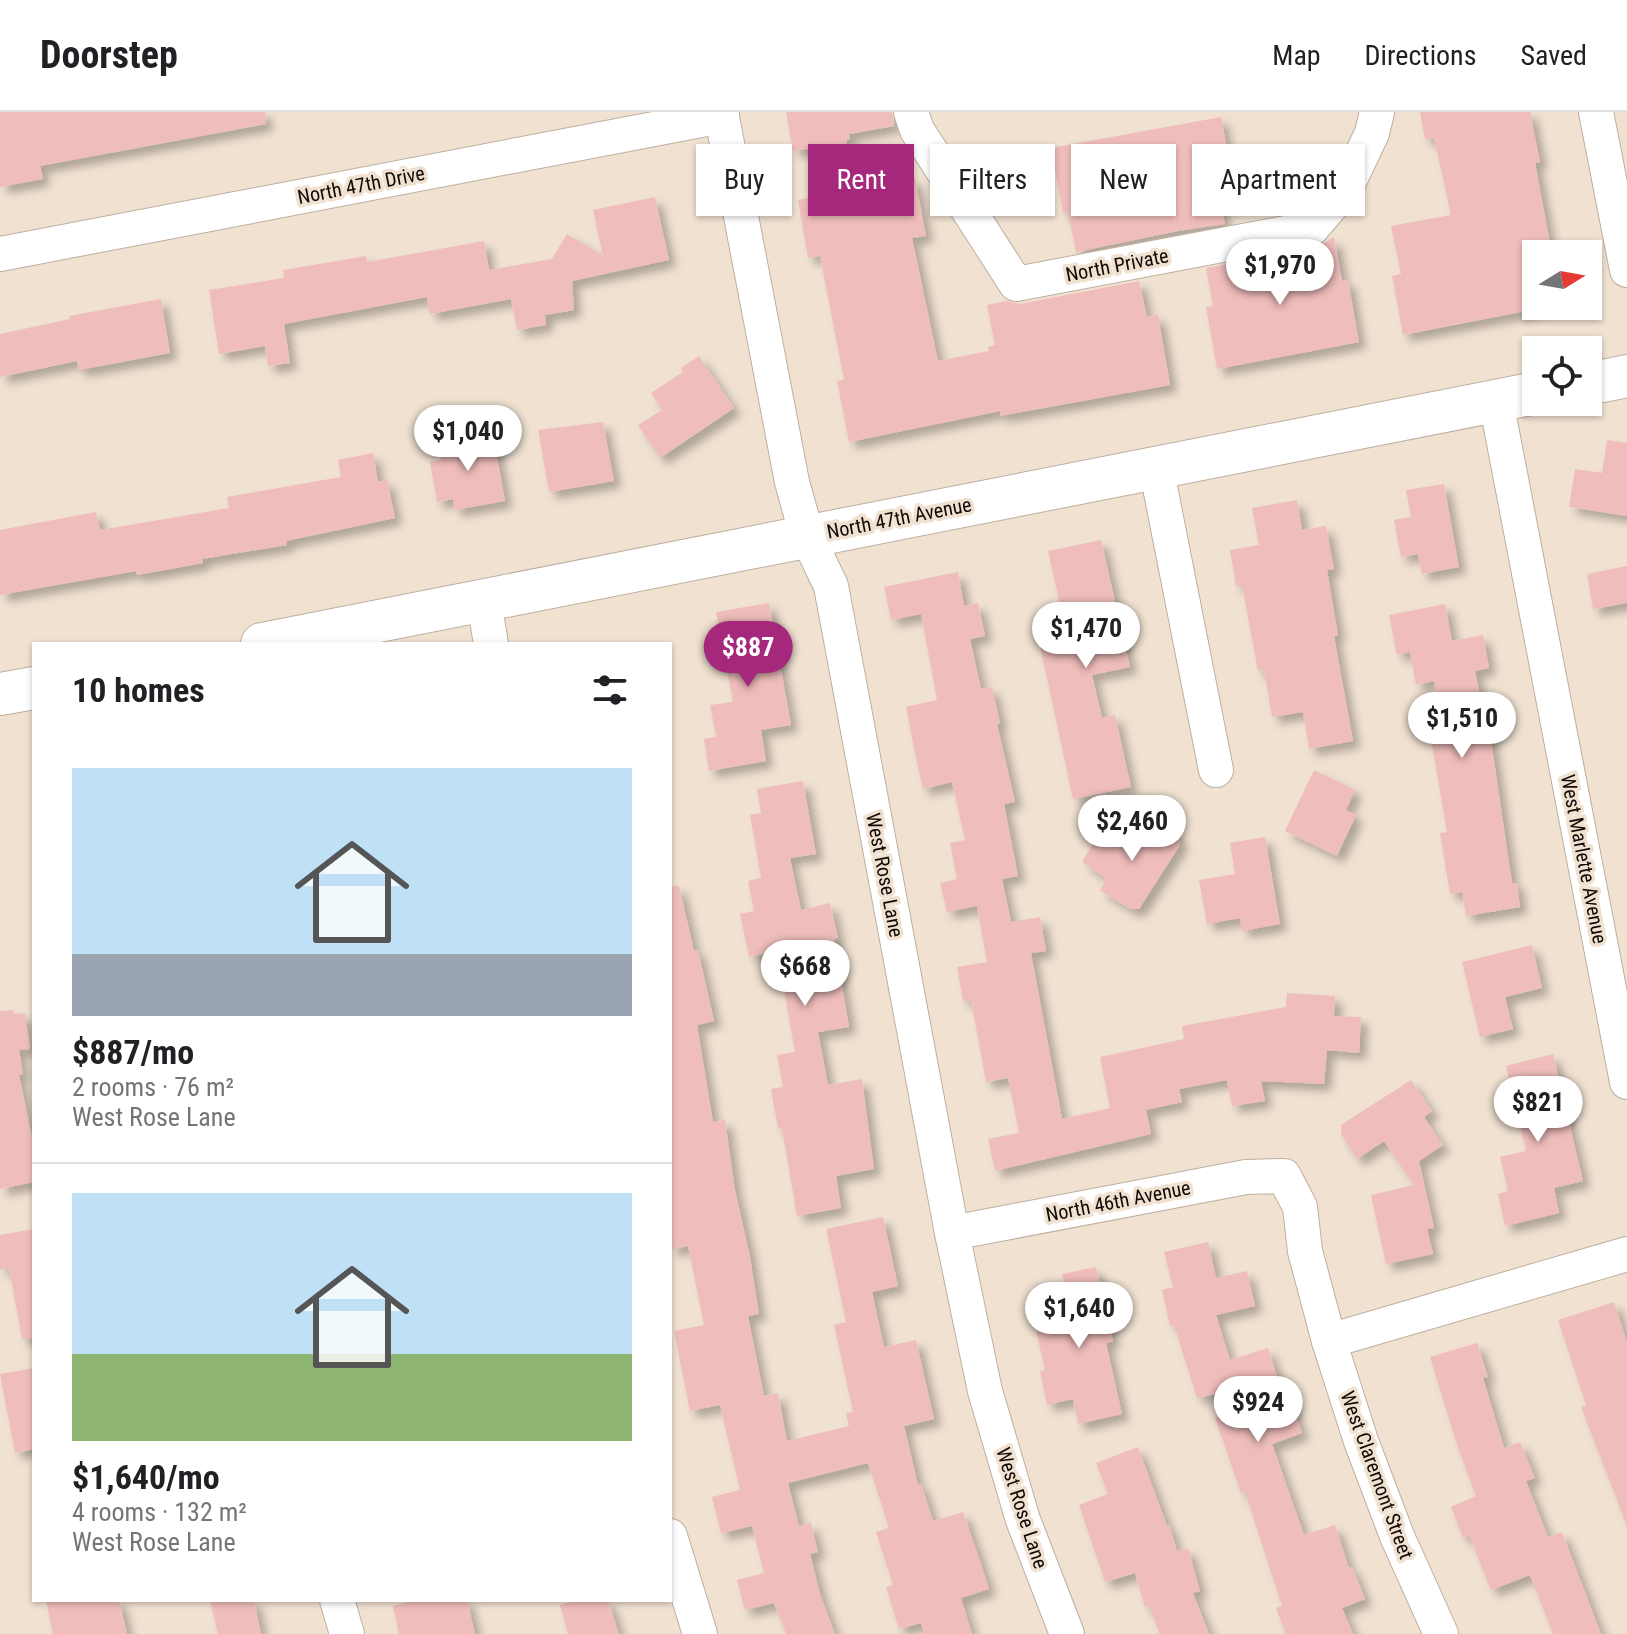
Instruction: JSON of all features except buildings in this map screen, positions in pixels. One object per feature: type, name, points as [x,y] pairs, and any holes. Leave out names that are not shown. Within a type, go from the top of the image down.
[{"type":"street","name":"North Private","points":[[911,112],[917,130],[1016,284],[1312,228],[1346,188],[1372,133],[1377,112]]},
{"type":"street","points":[[1596,112],[1627,270]]},
{"type":"street","name":"North 47th Drive","points":[[0,254],[722,114]]},
{"type":"street","name":"West Rose Lane","points":[[722,114],[792,482],[807,536],[831,586],[952,1233],[985,1391],[1023,1520],[1067,1634]]},
{"type":"street","points":[[1602,381],[1627,376]]},
{"type":"street","name":"North 47th Avenue","points":[[272,642],[1516,397]]},
{"type":"street","name":"West Marlette Avenue","points":[[1516,397],[1627,1082]]},
{"type":"street","points":[[1156,467],[1216,770]]},
{"type":"street","points":[[484,601],[491,642]]},
{"type":"street","points":[[0,694],[32,688]]},
{"type":"street","name":"North 46th Avenue","points":[[952,1233],[1246,1177],[1284,1176]]},
{"type":"street","name":"West Claremont Street","points":[[1284,1176],[1300,1207],[1305,1251],[1329,1341],[1397,1536],[1441,1634]]},
{"type":"street","points":[[1329,1341],[1627,1254]]},
{"type":"street","points":[[672,1543],[700,1634]]},
{"type":"street","points":[[338,1602],[347,1634]]}]
